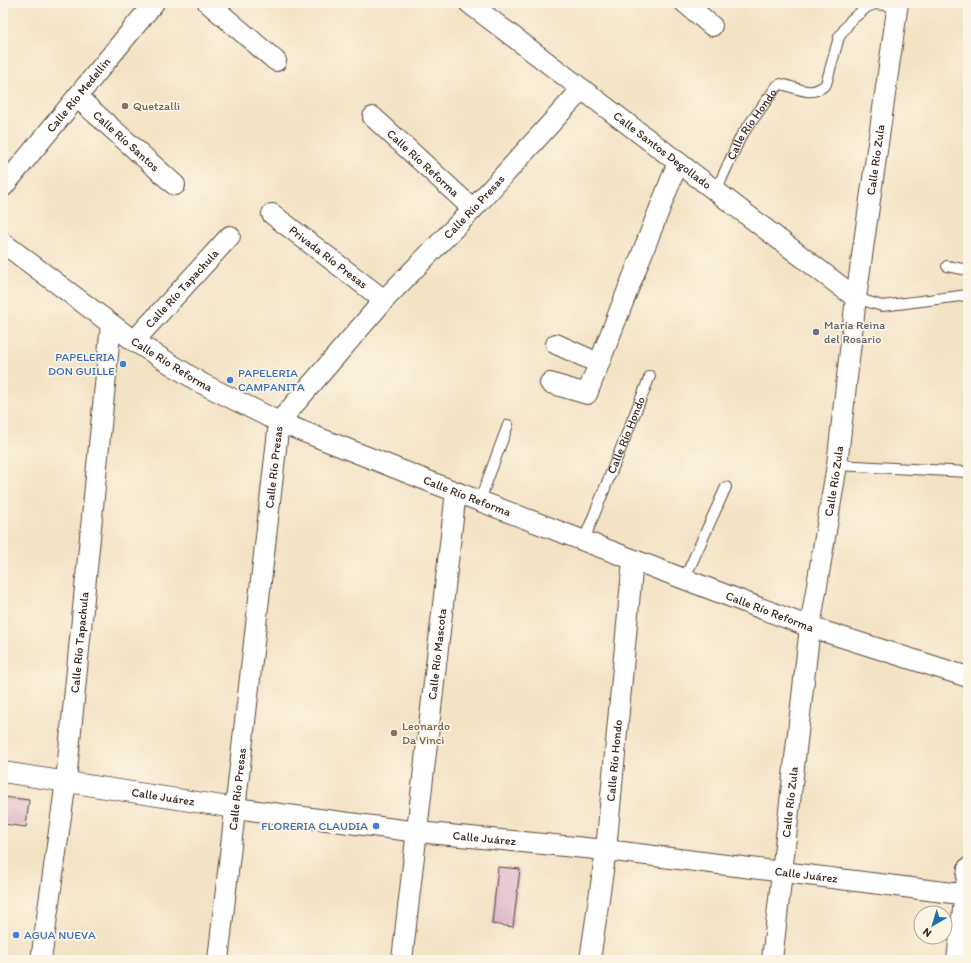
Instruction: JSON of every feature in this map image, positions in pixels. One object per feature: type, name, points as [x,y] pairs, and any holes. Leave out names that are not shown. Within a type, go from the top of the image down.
[{"type":"street","name":"Calle Río Medellín","points":[[3,187],[154,3]]},
{"type":"street","points":[[208,3],[276,61]]},
{"type":"street","name":"Calle Santos Degollado","points":[[469,3],[856,298]]},
{"type":"street","points":[[685,3],[712,26]]},
{"type":"street","name":"Calle Río Zula","points":[[772,960],[810,627],[837,465],[856,298],[898,4]]},
{"type":"street","name":"Calle Río Presas","points":[[218,960],[279,422],[384,300],[473,209],[582,89]]},
{"type":"street","name":"Calle Río Santos","points":[[77,97],[175,185]]},
{"type":"street","name":"Calle Río Reforma","points":[[373,117],[473,209]]},
{"type":"street","points":[[550,383],[587,394],[598,362],[678,162]]},
{"type":"street","name":"Privada Río Presas","points":[[272,214],[384,300]]},
{"type":"street","name":"Calle Río Tapachula","points":[[134,341],[230,236]]},
{"type":"street","name":"Calle Río Reforma","points":[[3,243],[134,341],[201,384],[279,422],[456,492],[810,627],[968,677]]},
{"type":"street","name":"Calle Río Tapachula","points":[[41,960],[66,781],[111,324]]},
{"type":"street","points":[[556,344],[598,362]]},
{"type":"street","name":"Calle Río Mascota","points":[[402,960],[418,832],[456,492]]},
{"type":"street","name":"Calle Río Hondo","points":[[590,960],[606,850],[633,560]]},
{"type":"street","name":"Calle Juárez","points":[[3,772],[235,808],[418,832],[606,850],[967,895]]},
{"type":"street","points":[[957,960],[967,895],[968,868]]},
{"type":"lane","name":"Calle Río Hondo","points":[[716,191],[741,136],[777,86],[786,85],[808,92],[820,89],[826,84],[838,37],[851,20],[867,7],[875,4],[898,4]]},
{"type":"lane","points":[[947,266],[968,270]]},
{"type":"lane","points":[[856,298],[882,306],[968,296]]},
{"type":"lane","name":"Calle Río Hondo","points":[[584,540],[650,376]]},
{"type":"lane","points":[[480,500],[508,426]]},
{"type":"lane","points":[[837,465],[968,472]]},
{"type":"lane","points":[[684,580],[726,487]]},
{"type":"building","points":[[3,797],[29,800],[26,827],[3,824]]},
{"type":"building","points":[[498,867],[520,869],[513,927],[492,924]]},
{"type":"place","name":"Quetzalli","points":[[125,106]]},
{"type":"place","name":"María Reina del Rosario","points":[[816,332]]},
{"type":"place","name":"PAPELERIA DON GUILLE","points":[[123,364]]},
{"type":"place","name":"PAPELERIA CAMPANITA","points":[[230,380]]},
{"type":"place","name":"Leonardo Da Vinci","points":[[394,733]]},
{"type":"place","name":"FLORERIA CLAUDIA","points":[[376,826]]},
{"type":"place","name":"AGUA NUEVA","points":[[16,935]]}]
